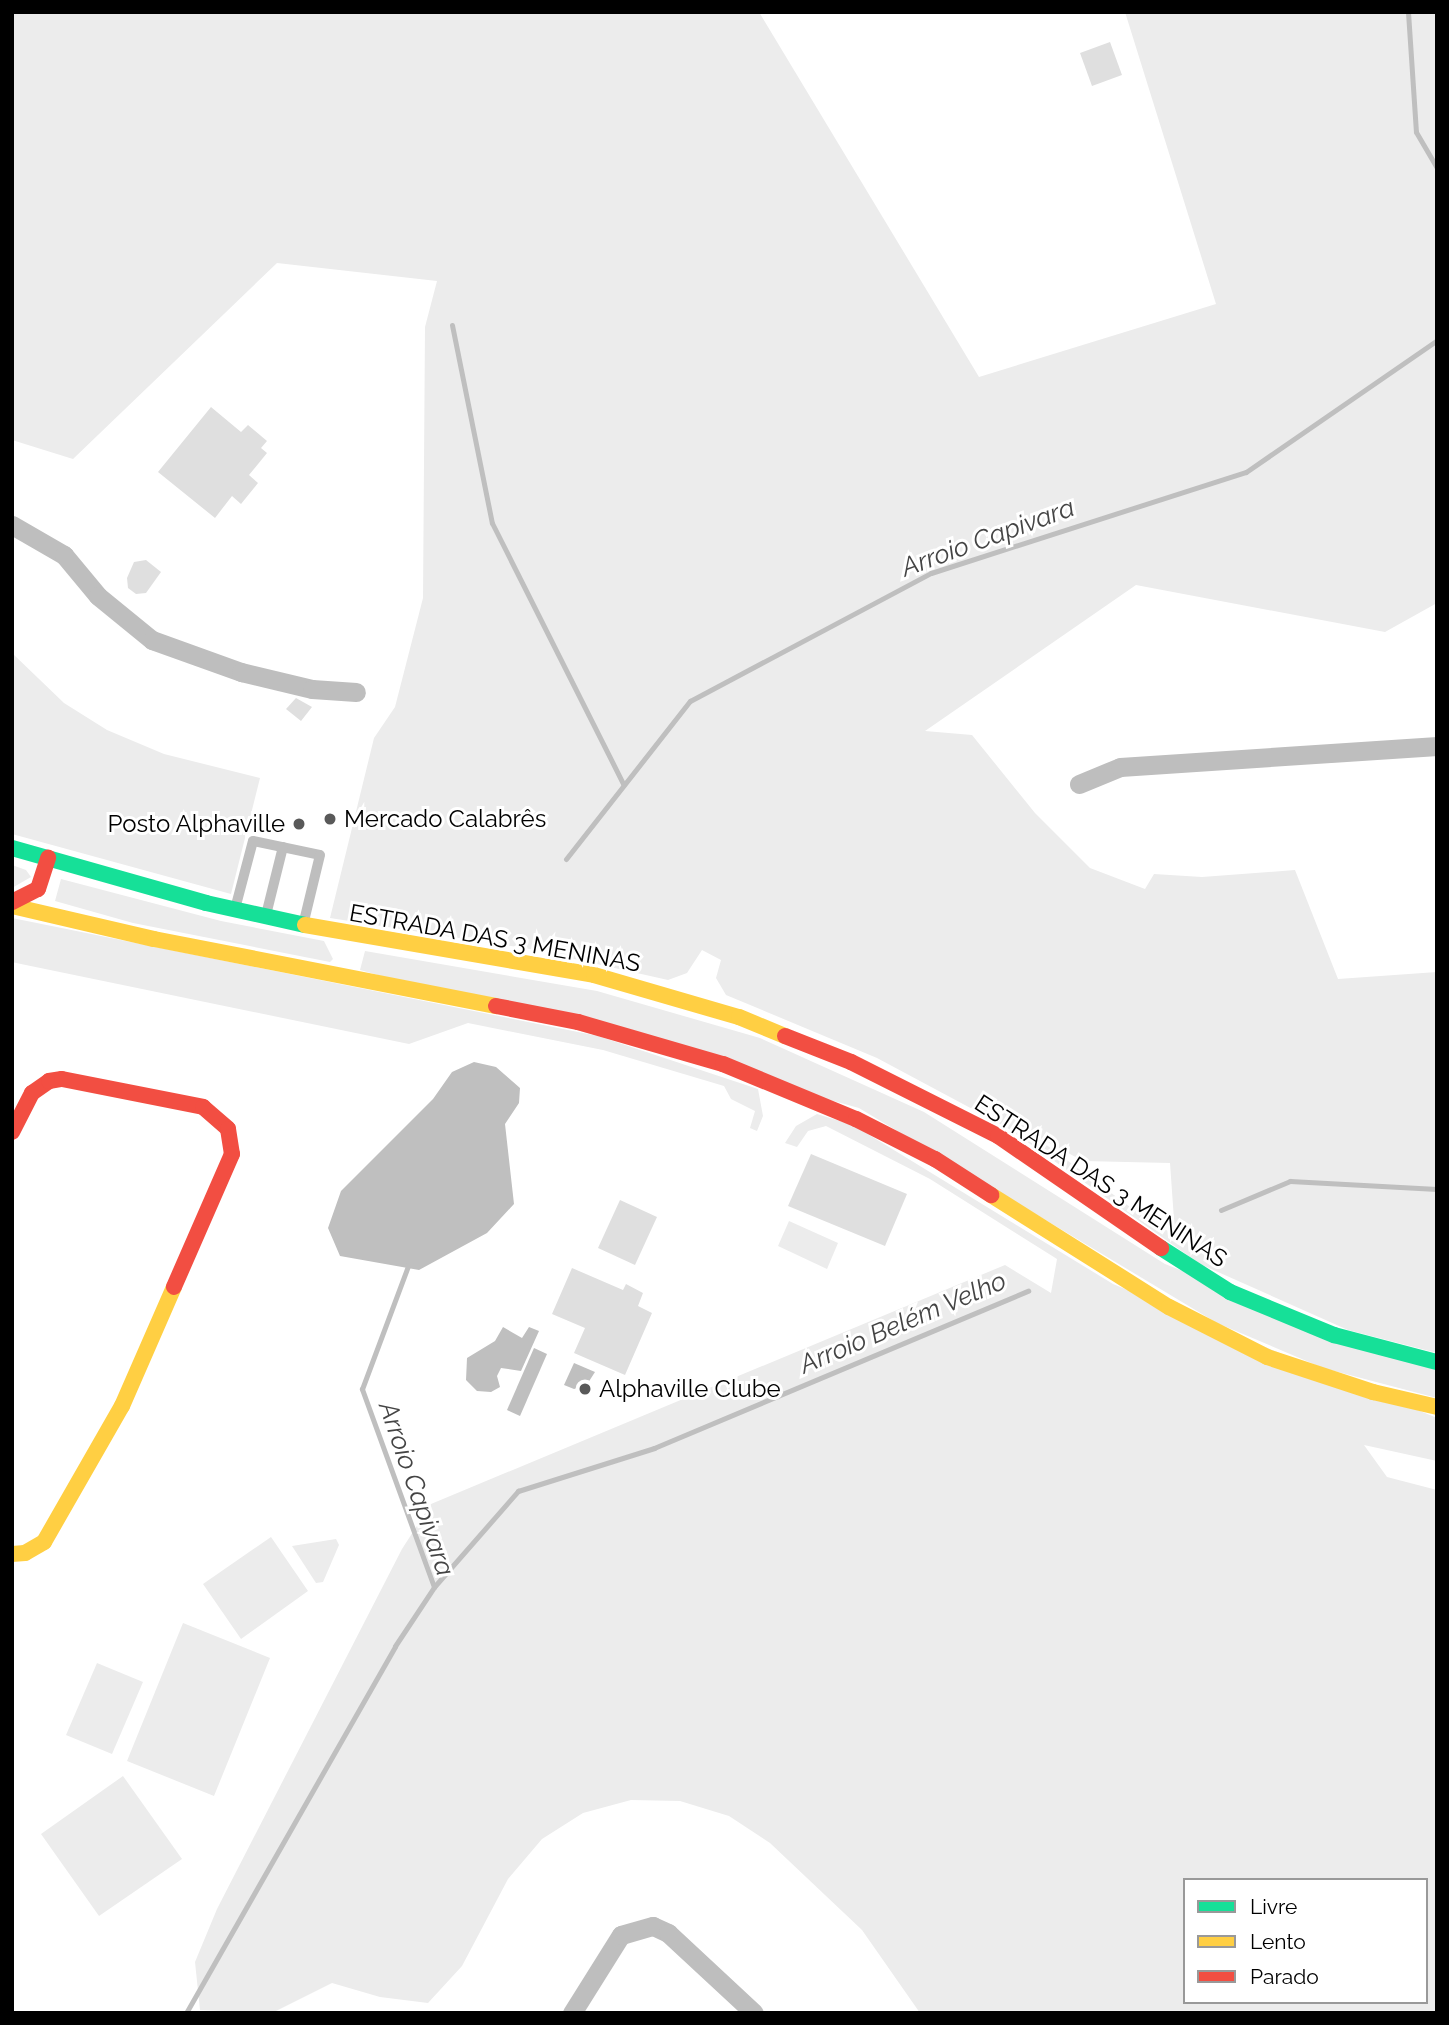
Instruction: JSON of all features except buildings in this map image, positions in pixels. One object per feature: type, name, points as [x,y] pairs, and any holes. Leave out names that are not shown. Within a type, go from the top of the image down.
[{"type":"main road","name":"ESTRADA DAS 3 MENINAS","points":[[12,848],[303,925],[354,957],[612,1030],[770,1083],[935,1158],[1170,1307],[1243,1345],[1373,1392],[1437,1408]]},
{"type":"main road","points":[[12,904],[38,889],[48,858]]},
{"type":"main road","name":"ESTRADA DAS 3 MENINAS","points":[[12,904],[354,957],[594,975],[739,1017],[851,1062],[998,1136],[1128,1228],[1230,1292],[1334,1335],[1437,1362]]},
{"type":"main road","points":[[12,1132],[32,1093],[49,1081],[62,1079],[203,1107],[228,1129],[232,1154],[122,1406],[44,1542],[25,1553],[12,1553]]},
{"type":"street","points":[[12,525],[64,555],[98,596],[152,640],[241,672],[312,689],[355,692]]},
{"type":"street","points":[[1079,784],[1120,767],[1437,746]]},
{"type":"street","points":[[572,2013],[621,1935],[653,1926],[668,1933],[754,2013]]},
{"type":"lane","points":[[235,909],[253,841],[320,855],[303,925]]},
{"type":"lane","points":[[266,916],[283,847]]},
{"type":"shaded area","points":[[12,12],[759,12],[979,377],[1216,304],[1125,12],[1437,12],[1437,603],[1385,632],[1136,585],[925,731],[972,735],[1035,813],[1090,868],[1145,889],[1154,874],[1202,877],[1295,870],[1338,979],[1437,972],[1437,1353],[1348,1330],[1200,1264],[1006,1127],[877,1058],[726,995],[716,978],[721,960],[702,950],[687,973],[668,980],[530,949],[330,918],[374,738],[395,707],[423,598],[425,327],[437,281],[277,263],[73,459],[12,440]],"holes":[[[1029,1132],[1083,1161],[1170,1163],[1175,1234],[1153,1224]]]},
{"type":"shaded area","points":[[12,653],[64,703],[107,730],[164,754],[260,778],[231,894],[12,834]]},
{"type":"shaded area","points":[[12,865],[26,870],[31,877],[12,888]]},
{"type":"shaded area","points":[[61,879],[221,921],[324,941],[333,959],[330,962],[133,923],[55,901]]},
{"type":"shaded area","points":[[12,918],[598,1036],[758,1089],[763,1116],[757,1131],[750,1128],[755,1111],[731,1099],[724,1086],[603,1050],[468,1023],[409,1044],[12,962]]},
{"type":"shaded area","points":[[365,951],[597,991],[760,1038],[924,1112],[1165,1264],[1437,1371],[1437,1398],[1323,1368],[1217,1323],[859,1108],[360,970]]},
{"type":"shaded area","points":[[474,1062],[496,1067],[520,1088],[519,1103],[505,1124],[514,1204],[487,1233],[419,1270],[340,1256],[328,1228],[341,1191],[433,1099],[452,1072]]},
{"type":"shaded area","points":[[817,1114],[853,1125],[1113,1284],[1437,1418],[1437,1461],[1364,1445],[1387,1477],[1437,1490],[1437,2013],[920,2013],[862,1930],[770,1843],[729,1816],[680,1801],[631,1800],[583,1813],[542,1839],[508,1879],[462,1966],[428,2003],[380,1997],[332,1983],[272,2013],[200,2010],[195,1962],[217,1909],[402,1549],[431,1504],[1005,1265],[1051,1293],[1057,1259],[930,1179],[826,1126],[808,1131],[797,1147],[785,1143],[796,1126]]},
{"type":"shaded area","points":[[789,1221],[838,1243],[827,1269],[778,1246]]},
{"type":"shaded area","points":[[503,1327],[522,1338],[529,1327],[539,1331],[521,1371],[501,1368],[497,1376],[500,1387],[491,1392],[477,1391],[466,1380],[467,1358],[495,1341]]},
{"type":"shaded area","points":[[534,1348],[547,1354],[520,1416],[507,1410]]},
{"type":"shaded area","points":[[574,1363],[595,1372],[586,1386],[574,1389],[564,1385]]},
{"type":"shaded area","points":[[271,1537],[308,1591],[241,1639],[203,1584]]},
{"type":"shaded area","points":[[336,1539],[339,1545],[323,1582],[316,1583],[292,1546]]},
{"type":"shaded area","points":[[183,1623],[270,1658],[214,1796],[127,1761]]},
{"type":"shaded area","points":[[97,1663],[143,1682],[112,1754],[66,1735]]},
{"type":"shaded area","points":[[123,1776],[182,1859],[99,1916],[41,1834]]},
{"type":"waterway","points":[[1408,12],[1416,132],[1437,168]]},
{"type":"waterway","points":[[452,325],[492,523],[624,785]]},
{"type":"waterway","name":"Arroio Capivara","points":[[566,859],[690,701],[931,573],[1246,472],[1437,340]]},
{"type":"waterway","name":"Arroio Belém Velho","points":[[1221,1210],[1290,1181],[1437,1189]]},
{"type":"waterway","name":"Arroio Capivara","points":[[186,2013],[395,1646],[434,1587],[362,1389],[409,1263]]},
{"type":"waterway","name":"Arroio Belém Velho","points":[[434,1587],[518,1491],[654,1448],[1028,1291]]},
{"type":"traffic: fast","points":[[12,848],[206,903],[305,925]]},
{"type":"traffic: fast","points":[[1161,1248],[1230,1292],[1334,1335],[1437,1362]]},
{"type":"traffic: slow","points":[[12,906],[154,939],[496,1006]]},
{"type":"traffic: slow","points":[[305,925],[594,975],[739,1017],[785,1036]]},
{"type":"traffic: slow","points":[[991,1195],[1169,1307],[1267,1357],[1373,1392],[1437,1407]]},
{"type":"traffic: slow","points":[[12,1554],[25,1553],[44,1542],[122,1406],[174,1287]]},
{"type":"traffic: jam","points":[[12,902],[38,889],[48,858]]},
{"type":"traffic: jam","points":[[496,1006],[578,1022],[723,1064],[856,1119],[935,1159],[991,1195]]},
{"type":"traffic: jam","points":[[785,1036],[851,1062],[998,1136],[1161,1248]]},
{"type":"traffic: jam","points":[[12,1132],[32,1093],[49,1081],[62,1079],[203,1107],[228,1129],[232,1154],[174,1287]]},
{"type":"place","name":"Mercado Calabrês","points":[[330,819]]},
{"type":"place","name":"Posto Alphaville","points":[[299,824]]},
{"type":"place","name":"Alphaville Clube","points":[[585,1389]]}]
